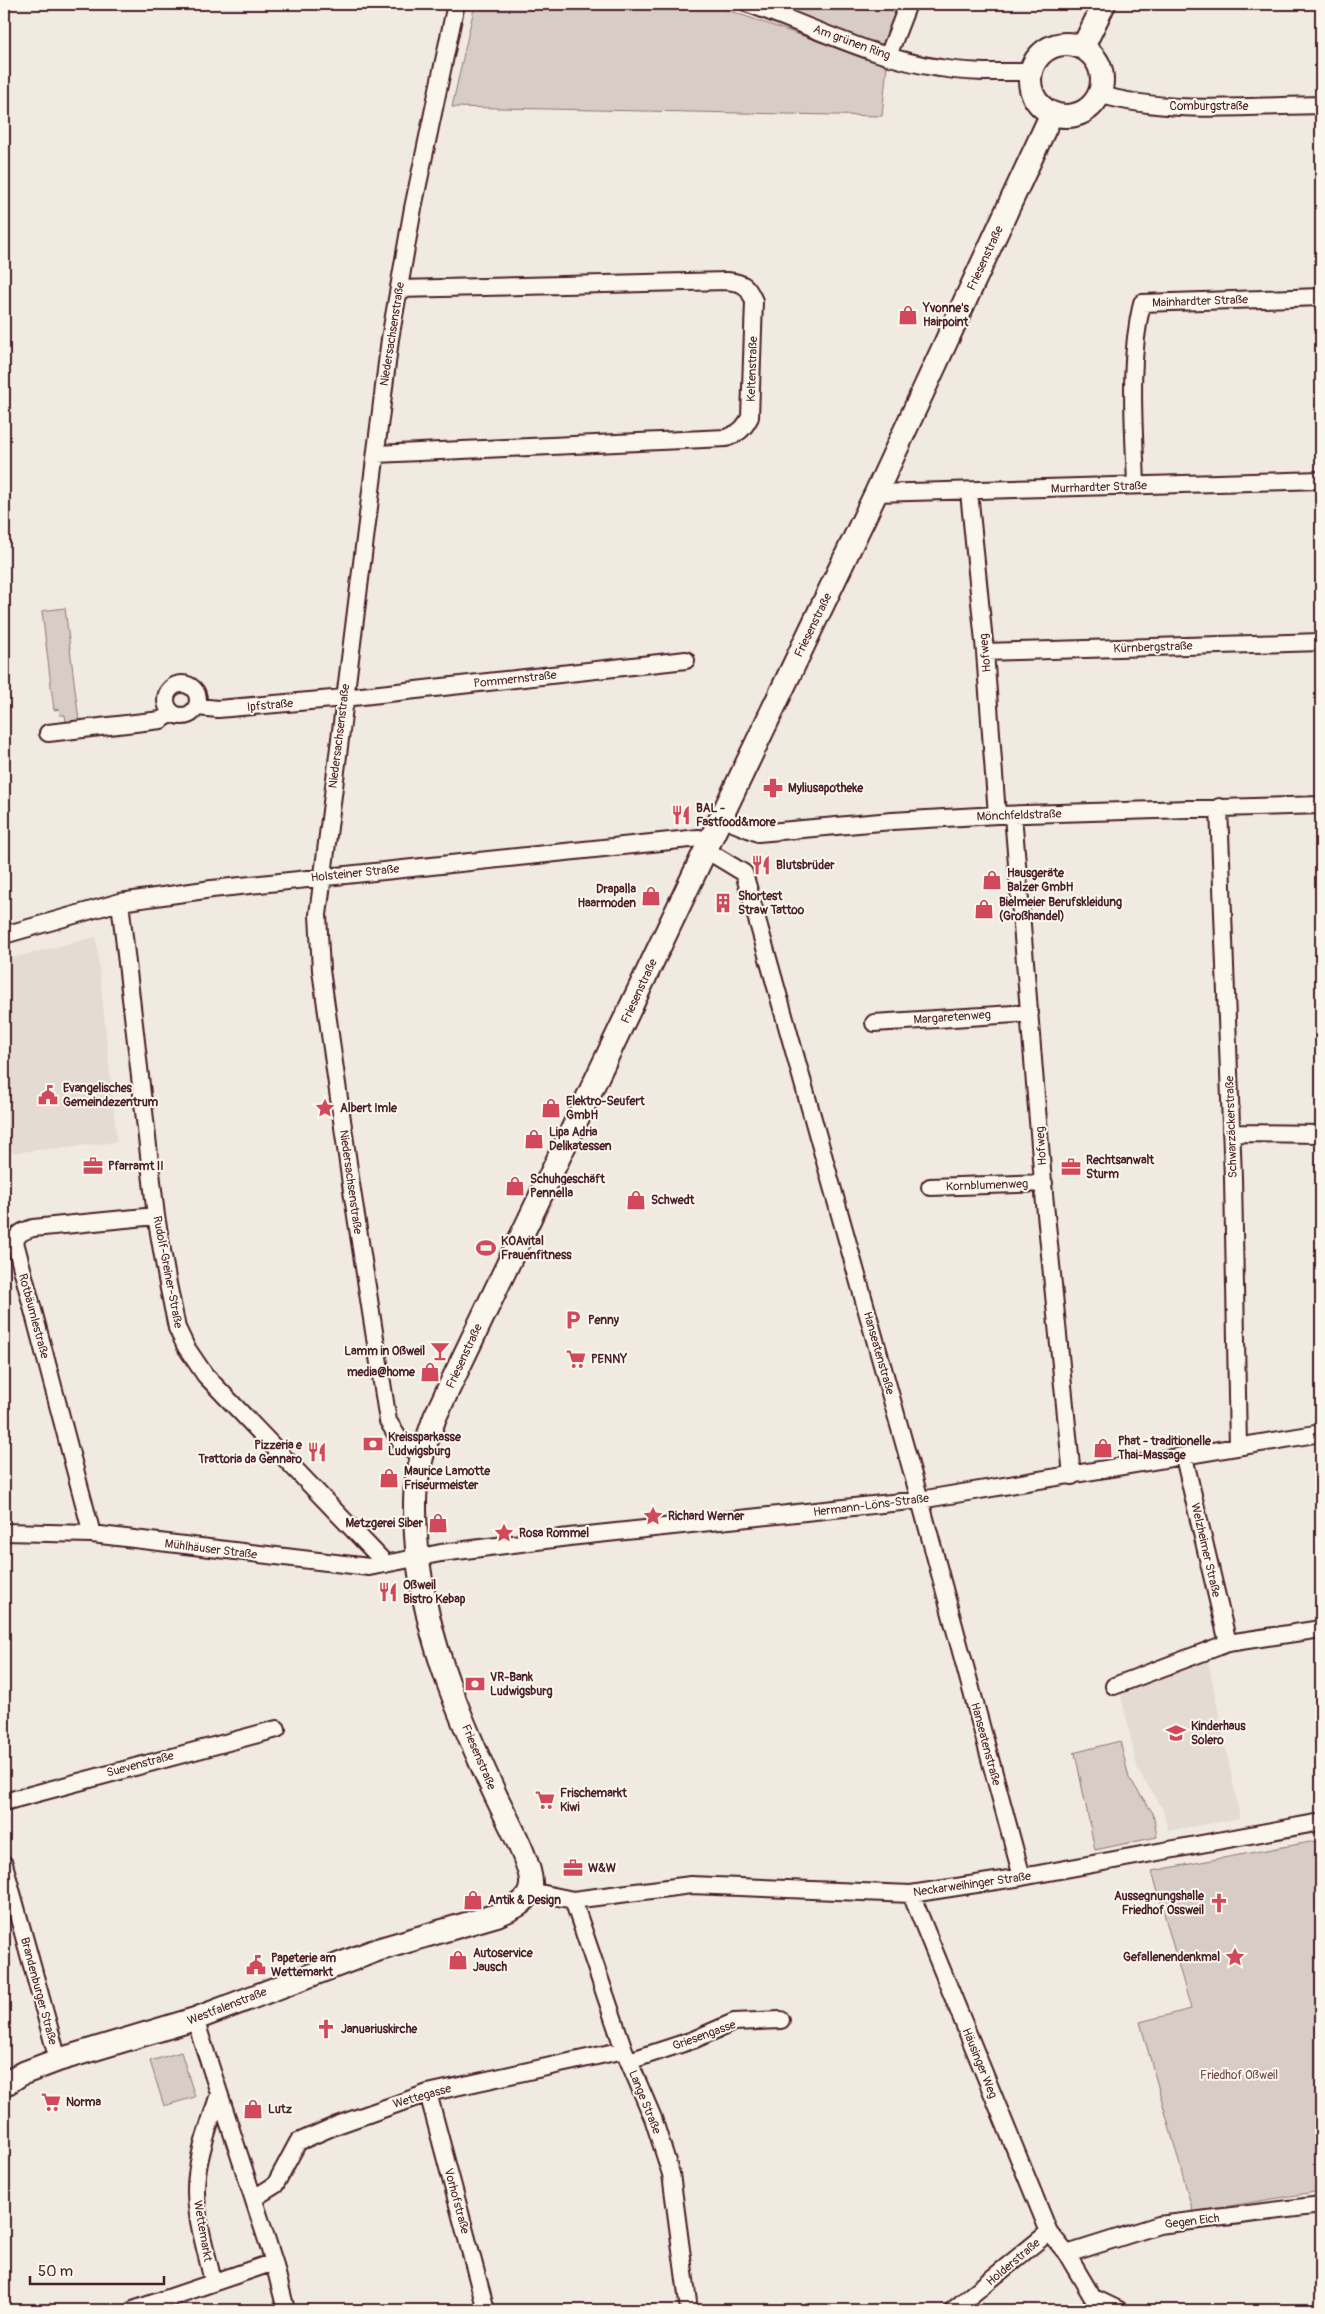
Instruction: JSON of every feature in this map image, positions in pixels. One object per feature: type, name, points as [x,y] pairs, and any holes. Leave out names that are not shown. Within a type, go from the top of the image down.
[{"type":"main road","points":[[1083,47],[1104,4]]},
{"type":"main road","points":[[1065,44],[1083,47],[1093,55],[1099,66],[1102,76],[1098,94],[1091,105],[1083,111],[1068,115],[1052,113],[1038,102],[1033,94],[1030,85],[1031,72],[1039,56],[1047,50],[1065,44]]},
{"type":"main road","name":"Friesenstraße","points":[[530,1891],[532,1885],[527,1865],[449,1685],[424,1600],[418,1558],[415,1502],[422,1455],[435,1417],[876,493],[1052,113]]},
{"type":"main road","name":"Westfalenstraße","points":[[4,2085],[21,2074],[58,2060],[195,2019],[377,1950],[497,1915],[521,1903],[528,1897],[530,1891]]},
{"type":"street","name":"Niedersachsenstraße","points":[[422,1455],[402,1444],[388,1421],[320,970],[318,915],[386,371],[413,208],[456,4]]},
{"type":"street","name":"Am grünen Ring","points":[[749,4],[894,58],[938,68],[966,71],[1031,72]]},
{"type":"street","points":[[894,58],[908,4]]},
{"type":"street","name":"Comburgstraße","points":[[1098,94],[1124,102],[1177,107],[1321,105]]},
{"type":"street","name":"Keltenstraße","points":[[376,454],[726,438],[738,434],[745,428],[750,417],[754,301],[748,288],[740,282],[635,282],[399,289]]},
{"type":"street","name":"Mainhardter Straße","points":[[1136,485],[1132,366],[1135,333],[1142,303],[1321,297]]},
{"type":"street","name":"Murrhardter Straße","points":[[876,493],[969,492],[1321,480]]},
{"type":"street","name":"Hofweg","points":[[969,492],[985,652],[1030,1012],[1072,1476]]},
{"type":"street","name":"Kürnbergstraße","points":[[985,652],[1321,642]]},
{"type":"street","name":"Pommernstraße","points":[[344,698],[686,660]]},
{"type":"street","points":[[172,712],[168,707],[167,695],[176,685],[183,684],[195,690],[198,696],[197,707]]},
{"type":"street","name":"Ipfstraße","points":[[48,733],[161,720],[172,712],[184,716],[189,715],[197,707],[218,709],[344,698]]},
{"type":"street","name":"Mönchfeldstraße","points":[[721,818],[758,833],[892,821],[1005,815],[1321,805]]},
{"type":"street","name":"Schwarzäckerstraße","points":[[1219,807],[1231,1133],[1238,1447]]},
{"type":"street","name":"Holsteiner Straße","points":[[4,935],[120,902],[212,889],[699,838],[708,846]]},
{"type":"street","name":"Hanseatenstraße","points":[[708,846],[744,873],[920,1500],[1022,1877]]},
{"type":"street","name":"Rudolf-Greiner-Straße","points":[[120,902],[156,1216],[177,1328],[200,1368],[260,1434],[386,1564]]},
{"type":"street","name":"Margaretenweg","points":[[874,1022],[1030,1012]]},
{"type":"street","points":[[1231,1133],[1321,1134]]},
{"type":"street","name":"Kornblumenweg","points":[[930,1187],[1044,1183]]},
{"type":"street","name":"Rotbäumlestraße","points":[[92,1534],[15,1242],[17,1236],[22,1231],[33,1228],[156,1216]]},
{"type":"street","name":"Hermann-Löns-Straße","points":[[418,1558],[569,1537],[920,1500],[1321,1433]]},
{"type":"street","name":"Welzheimer Straße","points":[[1184,1457],[1228,1643]]},
{"type":"street","name":"Mühlhäuser Straße","points":[[4,1532],[92,1534],[369,1567],[418,1558]]},
{"type":"street","points":[[1114,1686],[1228,1643],[1321,1629]]},
{"type":"street","name":"Suevenstraße","points":[[4,1802],[277,1729]]},
{"type":"street","name":"Neckarweihinger Straße","points":[[530,1891],[572,1900],[668,1886],[691,1885],[911,1894],[1022,1877],[1321,1822]]},
{"type":"street","name":"Brandenburger Straße","points":[[4,1864],[58,2060]]},
{"type":"street","name":"Häusinger Weg","points":[[911,1894],[1050,2232],[1067,2254],[1097,2304]]},
{"type":"street","name":"Lange Straße","points":[[572,1900],[626,2056],[653,2118],[671,2174],[689,2310]]},
{"type":"street","points":[[195,2019],[254,2198],[274,2262],[286,2310]]},
{"type":"street","name":"Griesengasse","points":[[626,2056],[693,2040],[734,2022],[781,2020]]},
{"type":"street","name":"Wettegasse","points":[[254,2198],[275,2185],[298,2142],[390,2105],[428,2093],[626,2056]]},
{"type":"street","name":"Vorhofstraße","points":[[428,2093],[486,2310]]},
{"type":"street","name":"Wettemarkt","points":[[213,2282],[198,2211],[196,2176],[219,2094]]},
{"type":"street","name":"Gegen Eich","points":[[1067,2254],[1159,2225],[1321,2205]]},
{"type":"street","name":"Holderstraße","points":[[954,2310],[1050,2232]]},
{"type":"street","points":[[133,2310],[274,2262]]},
{"type":"street","points":[[1097,2304],[1118,2310]]},
{"type":"shaded area","points":[[96,937],[117,1142],[9,1153],[4,1105],[4,960]]},
{"type":"shaded area","name":"Kinderhaus Solero","points":[[1208,1660],[1240,1818],[1168,1831],[1163,1809],[1138,1771],[1121,1694]]},
{"type":"green space","points":[[475,4],[710,4],[887,65],[882,116],[452,107]]},
{"type":"green space","points":[[749,4],[908,4],[888,56]]},
{"type":"green space","points":[[65,608],[79,721],[66,722],[65,715],[60,715],[59,709],[54,710],[42,611]]},
{"type":"green space","points":[[1120,1741],[1129,1778],[1153,1813],[1157,1837],[1095,1850],[1075,1753],[1073,1753]]},
{"type":"green space","name":"Friedhof Oßweil","points":[[1321,1840],[1321,2191],[1193,2212],[1140,2022],[1191,2009],[1152,1871]]},
{"type":"green space","points":[[181,2052],[195,2097],[164,2106],[150,2061]]},
{"type":"place","name":"Yvonne's Hairpoint","points":[[908,315]]},
{"type":"place","name":"Myliusapotheke","points":[[773,788]]},
{"type":"place","name":"BAL - Fastfood&more","points":[[681,815]]},
{"type":"place","name":"Blutsbrüder","points":[[761,865]]},
{"type":"place","name":"Hausgeräte Balzer GmbH","points":[[992,880]]},
{"type":"place","name":"Drapalla Haarmoden","points":[[651,896]]},
{"type":"place","name":"Shortest Straw Tattoo","points":[[723,903]]},
{"type":"place","name":"Bielmeier Berufskleidung (Großhandel)","points":[[984,909]]},
{"type":"place","name":"Evangelisches Gemeindezentrum","points":[[48,1095]]},
{"type":"place","name":"Albert Imle","points":[[325,1108]]},
{"type":"place","name":"Elektro-Seufert GmbH","points":[[551,1108]]},
{"type":"place","name":"Lipa Adria Delikatessen","points":[[534,1139]]},
{"type":"place","name":"Pfarramt II","points":[[93,1166]]},
{"type":"place","name":"Rechtsanwalt Sturm","points":[[1071,1167]]},
{"type":"place","name":"Schuhgeschäft Pennella","points":[[515,1186]]},
{"type":"place","name":"Schwedt","points":[[636,1200]]},
{"type":"place","name":"KOAvital Frauenfitness","points":[[486,1248]]},
{"type":"place","name":"Penny","points":[[573,1320]]},
{"type":"place","name":"Lamm in Oßweil","points":[[440,1351]]},
{"type":"place","name":"PENNY","points":[[576,1359]]},
{"type":"place","name":"media@home","points":[[430,1372]]},
{"type":"place","name":"Kreissparkasse Ludwigsburg","points":[[373,1444]]},
{"type":"place","name":"Phat - traditionelle Thai-Massage","points":[[1103,1448]]},
{"type":"place","name":"Pizzeria e Trattoria da Gennaro","points":[[317,1452]]},
{"type":"place","name":"Maurice Lamotte Friseurmeister","points":[[389,1478]]},
{"type":"place","name":"Richard Werner","points":[[653,1516]]},
{"type":"place","name":"Metzgerei Siber","points":[[438,1523]]},
{"type":"place","name":"Rosa Rommel","points":[[504,1533]]},
{"type":"place","name":"Oßweil Bistro Kebap","points":[[388,1592]]},
{"type":"place","name":"VR-Bank Ludwigsburg","points":[[475,1684]]},
{"type":"place","name":"Kinderhaus Solero","points":[[1176,1733]]},
{"type":"place","name":"Frischemarkt Kiwi","points":[[545,1800]]},
{"type":"place","name":"W&W","points":[[573,1868]]},
{"type":"place","name":"Antik & Design","points":[[473,1900]]},
{"type":"place","name":"Aussegnungshalle Friedhof Ossweil","points":[[1219,1903]]},
{"type":"place","name":"Gefallenendenkmal","points":[[1235,1957]]},
{"type":"place","name":"Autoservice Jausch","points":[[458,1960]]},
{"type":"place","name":"Papeterie am Wettemarkt","points":[[256,1965]]},
{"type":"place","name":"Januariuskirche","points":[[326,2029]]},
{"type":"place","name":"Norma","points":[[51,2102]]},
{"type":"place","name":"Lutz","points":[[253,2109]]}]
